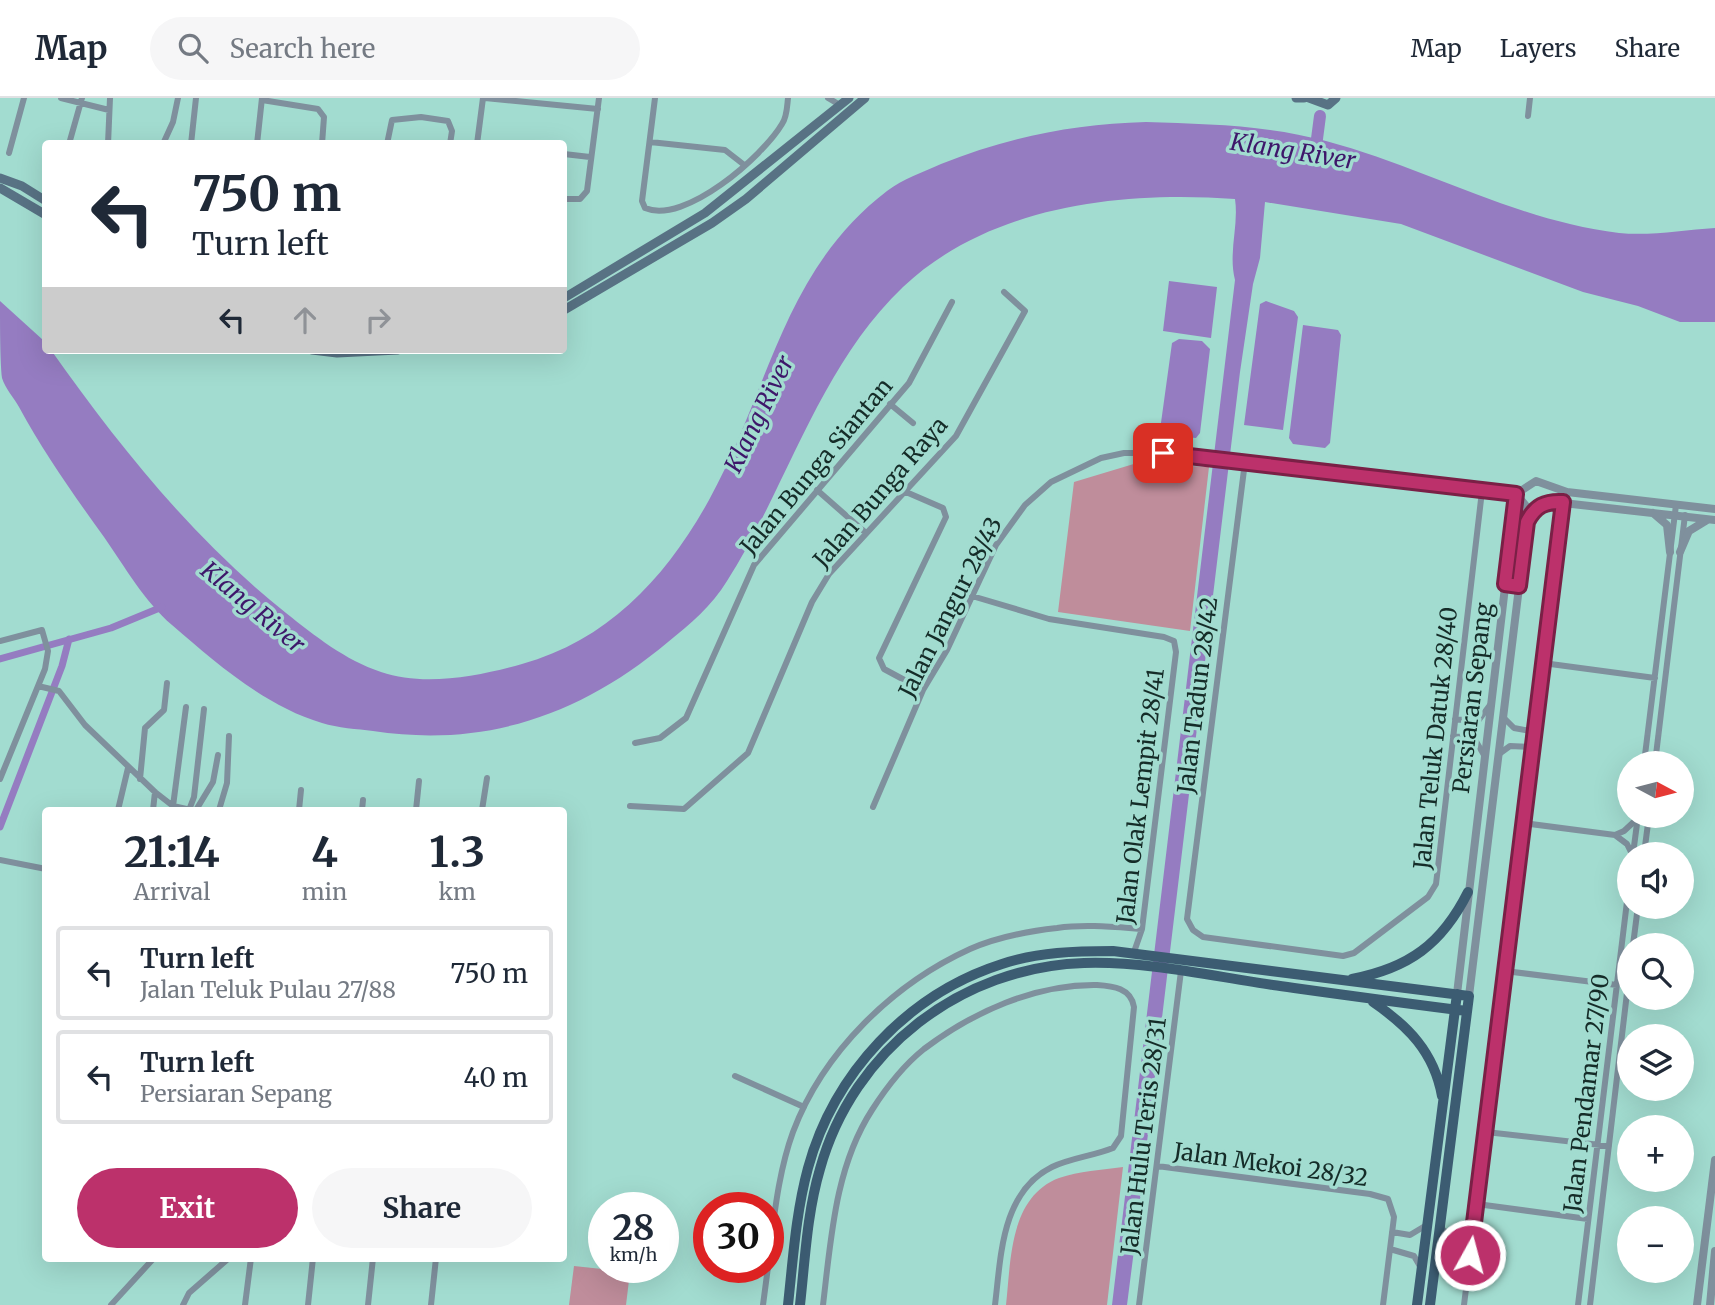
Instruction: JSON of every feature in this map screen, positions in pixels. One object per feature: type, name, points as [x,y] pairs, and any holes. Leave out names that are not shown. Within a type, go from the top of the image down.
[{"type":"main road","points":[[567,296],[705,213],[849,98]]},
{"type":"main road","points":[[567,308],[712,223],[746,199],[865,98]]},
{"type":"main road","points":[[1309,98],[1332,101]]},
{"type":"main road","points":[[0,178],[23,186],[42,198]]},
{"type":"main road","points":[[0,188],[42,213]]},
{"type":"main road","points":[[737,189],[746,199]]},
{"type":"main road","points":[[1341,981],[1385,971],[1414,957],[1450,925],[1468,892]]},
{"type":"main road","points":[[1467,1011],[1147,965],[1062,965],[1006,976],[942,1005],[898,1038],[849,1097],[828,1144],[814,1197],[800,1300],[788,1299],[802,1196],[816,1144],[837,1096],[884,1036],[925,1003],[1001,964],[1068,951],[1134,952],[1469,996]]},
{"type":"main road","name":"Persiaran Sepang","points":[[1418,1305],[1457,994]]},
{"type":"main road","name":"Persiaran Sepang","points":[[1430,1305],[1469,996]]},
{"type":"main road","points":[[1370,999],[1418,1038],[1434,1069],[1444,1107]]},
{"type":"street","points":[[9,153],[24,98]]},
{"type":"street","points":[[61,98],[109,110]]},
{"type":"street","points":[[108,140],[110,98]]},
{"type":"street","points":[[165,140],[173,122],[178,98]]},
{"type":"street","points":[[191,140],[196,98]]},
{"type":"street","points":[[479,140],[484,98],[598,109]]},
{"type":"street","points":[[567,199],[580,199],[587,191],[599,98]]},
{"type":"street","points":[[655,98],[642,201],[648,210],[695,201],[734,175],[782,124],[788,98]]},
{"type":"street","points":[[828,98],[840,105]]},
{"type":"street","points":[[1528,116],[1530,98]]},
{"type":"street","points":[[257,140],[262,99],[318,108],[324,117],[322,140]]},
{"type":"street","points":[[70,140],[81,101]]},
{"type":"street","points":[[388,140],[392,120],[421,117],[448,121],[452,131],[451,140]]},
{"type":"street","points":[[650,142],[725,150],[743,164]]},
{"type":"street","points":[[567,153],[590,157]]},
{"type":"street","name":"Jalan Bunga Raya","points":[[630,806],[684,810],[748,753],[813,602],[829,574],[956,436],[1025,311],[1004,292]]},
{"type":"street","name":"Jalan Bunga Siantan","points":[[635,743],[660,738],[686,718],[754,565],[909,383],[952,302]]},
{"type":"street","points":[[890,404],[913,423]]},
{"type":"street","name":"Jalan Jangur 28/43","points":[[873,807],[923,690],[996,545],[1012,521],[1051,482],[1094,460],[1124,453],[1205,457],[1516,494]]},
{"type":"street","name":"Jalan Tadun 28/42","points":[[1193,930],[1187,919],[1245,462]]},
{"type":"street","points":[[1516,494],[1536,481],[1567,492],[1715,509]]},
{"type":"street","points":[[817,490],[866,533]]},
{"type":"street","name":"Jalan Teluk Datuk 28/40","points":[[1193,930],[1203,937],[1343,956],[1354,953],[1428,897],[1436,884],[1482,491]]},
{"type":"street","points":[[906,492],[943,508],[946,517],[878,658],[884,669],[923,690]]},
{"type":"street","name":"Persiaran Sepang","points":[[1469,996],[1527,522],[1527,507],[1516,494]]},
{"type":"street","name":"Persiaran Sepang","points":[[1457,994],[1516,494]]},
{"type":"street","points":[[1464,1305],[1563,502]]},
{"type":"street","points":[[1527,522],[1542,504],[1563,502],[1712,519]]},
{"type":"street","points":[[1646,751],[1676,505]]},
{"type":"street","points":[[1656,751],[1686,506]]},
{"type":"street","points":[[1652,512],[1667,526],[1670,552]]},
{"type":"street","points":[[1680,552],[1693,526],[1712,519]]},
{"type":"street","points":[[1505,584],[1519,586]]},
{"type":"street","name":"Jalan Olak Lempit 28/41","points":[[972,596],[1049,620],[1164,637],[1174,641],[1176,652],[1142,929],[1134,952]]},
{"type":"street","points":[[0,641],[42,630],[48,651],[38,686],[0,779]]},
{"type":"street","points":[[1543,663],[1655,678]]},
{"type":"street","points":[[140,779],[145,728],[164,710],[167,683]]},
{"type":"street","points":[[38,686],[59,691],[85,725],[128,768],[177,807]]},
{"type":"street","points":[[1455,719],[1478,721],[1491,704]]},
{"type":"street","points":[[173,806],[186,707]]},
{"type":"street","points":[[191,807],[204,709]]},
{"type":"street","points":[[1503,717],[1514,727],[1535,732]]},
{"type":"street","points":[[220,807],[227,783],[229,736]]},
{"type":"street","points":[[1453,736],[1474,738],[1484,755]]},
{"type":"street","points":[[1498,754],[1510,746],[1533,747]]},
{"type":"street","points":[[198,807],[213,782],[218,755]]},
{"type":"street","points":[[119,807],[128,768]]},
{"type":"street","points":[[482,807],[487,778]]},
{"type":"street","points":[[416,807],[419,781]]},
{"type":"street","points":[[299,807],[301,790]]},
{"type":"street","points":[[153,807],[155,792]]},
{"type":"street","points":[[362,807],[363,800]]},
{"type":"street","points":[[1523,823],[1615,835],[1624,842]]},
{"type":"street","points":[[1615,835],[1627,828]]},
{"type":"street","points":[[0,860],[42,868]]},
{"type":"street","points":[[779,1192],[782,1168],[804,1107],[834,1060],[864,1023],[935,967],[972,948],[1058,927],[1142,929]]},
{"type":"street","name":"Jalan Hulu Teris 28/31","points":[[1139,1305],[1157,1166],[1177,970]]},
{"type":"street","points":[[1505,971],[1617,985]]},
{"type":"street","points":[[823,1305],[840,1189],[870,1112],[903,1069],[943,1036],[983,1013],[1019,997],[1059,988],[1091,985],[1121,988],[1129,995],[1134,1015],[1121,1136],[1113,1148],[1050,1168],[1016,1200],[1006,1230],[995,1305]]},
{"type":"street","name":"Jalan Pendamar 27/90","points":[[1578,1305],[1617,985]]},
{"type":"street","name":"Jalan Pendamar 27/90","points":[[1590,1305],[1625,1010]]},
{"type":"street","points":[[735,1076],[804,1107]]},
{"type":"street","points":[[1486,1132],[1609,1146]]},
{"type":"street","points":[[1697,1305],[1715,1160]]},
{"type":"street","name":"Jalan Mekoi 28/32","points":[[1157,1166],[1382,1196],[1393,1210],[1383,1305]]},
{"type":"street","points":[[1477,1205],[1588,1219]]},
{"type":"street","points":[[1392,1232],[1416,1234],[1428,1219]]},
{"type":"street","points":[[1440,1227],[1451,1237],[1472,1240]]},
{"type":"street","points":[[1390,1249],[1414,1256],[1422,1269]]},
{"type":"street","points":[[1710,1305],[1715,1251]]},
{"type":"street","points":[[1435,1265],[1450,1255],[1470,1255]]},
{"type":"street","points":[[111,1305],[150,1262]]},
{"type":"street","points":[[183,1305],[190,1293],[225,1262]]},
{"type":"street","points":[[245,1305],[250,1262]]},
{"type":"street","points":[[308,1305],[313,1262]]},
{"type":"street","points":[[368,1305],[373,1262]]},
{"type":"street","points":[[431,1305],[436,1262]]},
{"type":"street","points":[[763,1305],[766,1283]]},
{"type":"shaded area","points":[[1137,463],[1209,467],[1190,631],[1058,612],[1074,482]]},
{"type":"shaded area","points":[[1123,1167],[1107,1305],[1006,1305],[1016,1232],[1030,1200],[1043,1187],[1059,1178]]},
{"type":"shaded area","points":[[574,1266],[588,1268],[588,1283],[629,1283],[626,1305],[569,1305]]},
{"type":"water","name":"Klang River","points":[[1119,123],[1259,128],[1304,136],[1363,152],[1507,205],[1581,227],[1631,234],[1715,228],[1715,322],[1680,322],[1638,306],[1583,292],[1401,224],[1265,202],[1260,258],[1253,284],[1240,372],[1127,1305],[1112,1305],[1235,280],[1235,199],[1148,198],[1059,209],[1016,221],[976,238],[938,259],[903,287],[874,319],[849,353],[806,428],[749,544],[715,599],[700,614],[635,667],[566,707],[493,730],[455,735],[415,735],[348,728],[328,725],[301,715],[242,682],[162,616],[135,583],[70,489],[5,385],[1,371],[0,301],[42,339],[42,354],[54,354],[103,421],[189,523],[286,613],[343,654],[381,672],[415,679],[470,676],[522,664],[582,639],[632,602],[654,579],[674,554],[709,500],[730,459],[800,295],[823,258],[852,223],[887,191],[906,179],[991,146],[1067,129]]},
{"type":"water","points":[[1169,281],[1217,287],[1211,338],[1163,331]]},
{"type":"water","points":[[1266,301],[1294,311],[1298,317],[1283,430],[1244,425],[1260,304]]},
{"type":"water","points":[[1303,325],[1338,330],[1341,335],[1330,443],[1325,448],[1293,444],[1289,438]]},
{"type":"water","points":[[1179,339],[1202,341],[1210,349],[1200,433],[1196,438],[1163,435],[1160,430],[1172,343]]},
{"type":"waterway","name":"Klang River","points":[[1315,154],[1320,116]]},
{"type":"waterway","points":[[0,659],[111,628],[162,607]]},
{"type":"waterway","points":[[0,827],[62,666],[69,639]]},
{"type":"route","points":[[1163,453],[1516,494],[1505,584],[1519,586],[1527,522],[1531,513],[1548,502],[1563,502],[1470,1255]]}]
